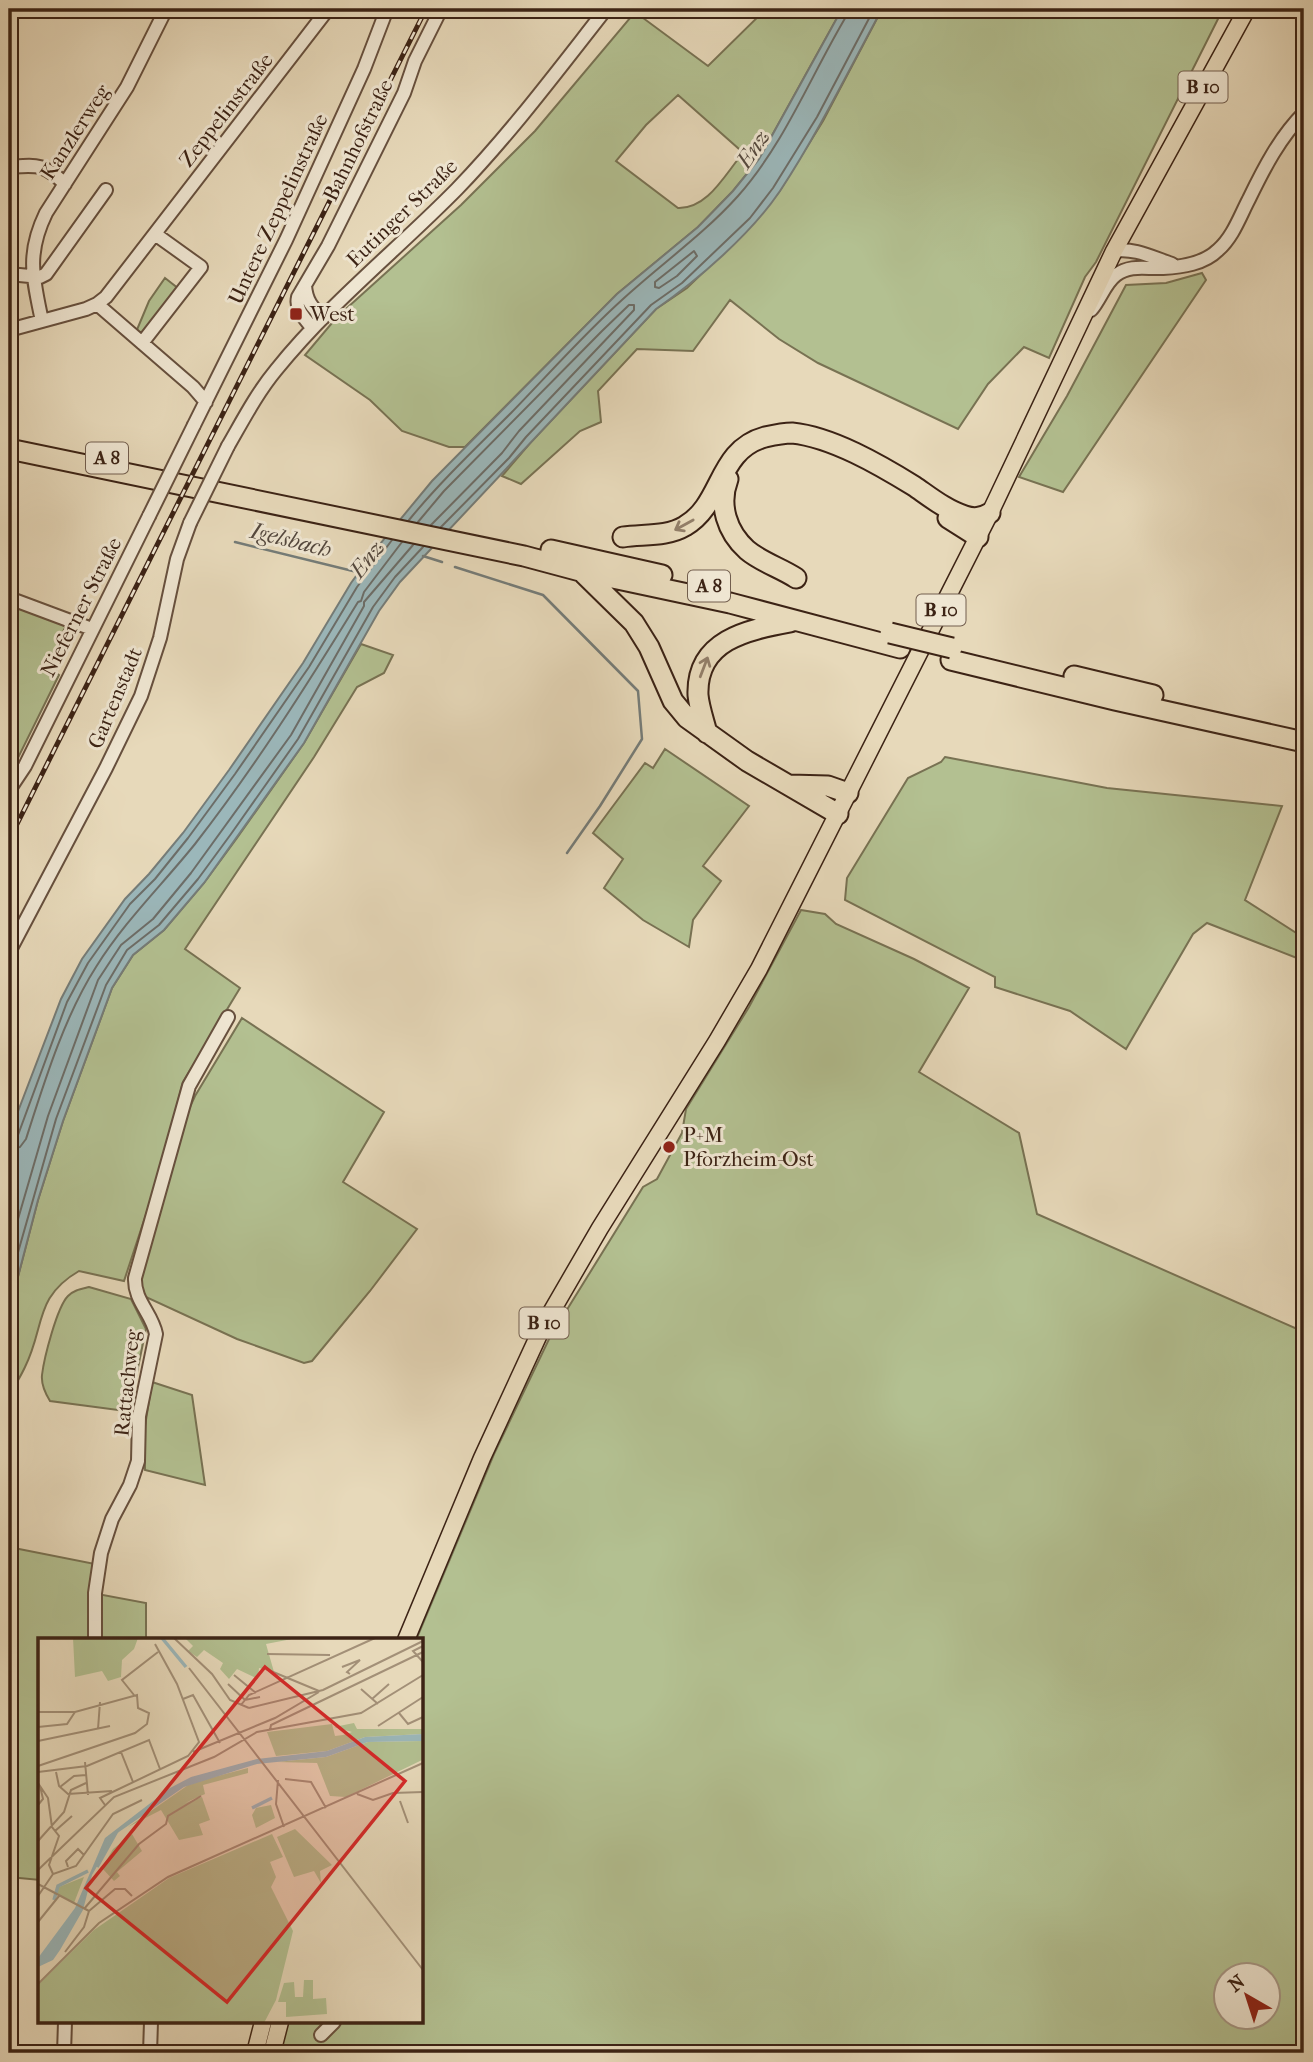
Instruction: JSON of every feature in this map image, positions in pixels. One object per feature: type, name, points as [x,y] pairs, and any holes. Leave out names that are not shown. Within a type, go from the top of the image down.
[{"type":"highway","points":[[623,537],[665,534],[687,526],[703,510],[727,466],[738,453],[758,439],[787,433],[819,438],[832,444],[908,482],[956,513],[981,518],[990,513]]},
{"type":"highway","name":"A 8","points":[[9,438],[374,519]]},
{"type":"highway","points":[[796,578],[748,551],[731,530],[723,506],[725,486],[734,468],[750,453],[771,443],[797,442],[832,453],[886,479],[978,537]]},
{"type":"highway","name":"A 8","points":[[9,449],[374,519],[766,599],[895,640]]},
{"type":"highway","name":"A 8","points":[[525,550],[580,570],[677,590],[796,621],[895,640],[1115,700],[1304,741]]},
{"type":"highway","points":[[580,570],[634,623],[649,647],[673,701],[687,718],[785,785],[838,814]]},
{"type":"highway","points":[[706,733],[698,696],[700,675],[707,656],[737,635],[755,628],[796,621]]},
{"type":"highway","name":"A 8","points":[[951,654],[1304,731]]},
{"type":"highway","points":[[785,785],[851,787]]},
{"type":"main road","name":"B 10","points":[[406,1635],[505,1406],[542,1328],[594,1238],[746,993],[990,513],[1114,251],[1247,9]]},
{"type":"main road","points":[[254,2053],[262,2024]]},
{"type":"main road","points":[[272,2053],[280,2024]]},
{"type":"street","name":"Kanzlerweg","points":[[42,321],[32,276],[33,245],[37,232],[127,87],[166,9]]},
{"type":"street","name":"Zeppelinstraße","points":[[97,304],[106,297],[328,9]]},
{"type":"street","name":"Untere Zeppelinstraße","points":[[195,423],[286,240],[364,69],[387,9]]},
{"type":"street","name":"Bahnhofstraße","points":[[312,328],[297,304],[404,93],[415,61],[441,9]]},
{"type":"street","name":"Eutinger Straße","points":[[228,446],[274,372],[312,328],[459,187],[519,120],[606,9]]},
{"type":"street","points":[[1076,328],[1097,305],[1113,277],[1125,270],[1138,267],[1164,268],[1198,262],[1215,253],[1223,245],[1276,148],[1304,113]]},
{"type":"street","points":[[9,167],[47,168],[65,184]]},
{"type":"street","points":[[9,274],[40,277],[46,274],[106,190]]},
{"type":"street","points":[[142,343],[201,267],[155,234]]},
{"type":"street","points":[[1138,267],[1119,258],[1114,251],[1133,251],[1175,265]]},
{"type":"street","points":[[305,285],[305,296],[309,304],[323,318]]},
{"type":"street","points":[[9,330],[97,304],[193,387],[206,402]]},
{"type":"street","name":"Nieferner Straße","points":[[9,790],[25,766],[195,423]]},
{"type":"street","name":"Gartenstadt","points":[[9,952],[112,758],[141,696],[157,647],[177,559],[190,523],[228,446]]},
{"type":"street","points":[[9,597],[92,629]]},
{"type":"street","name":"Rattachweg","points":[[95,1638],[94,1603],[101,1553],[112,1519],[130,1485],[138,1461],[139,1416],[156,1334],[154,1324],[136,1295],[135,1278],[189,1086],[228,1017]]},
{"type":"street","points":[[64,2053],[65,2024]]},
{"type":"street","points":[[149,2053],[151,2024]]},
{"type":"street","points":[[321,2035],[332,2024]]},
{"type":"green space","points":[[766,9],[842,9],[759,159],[733,191],[698,227],[617,294],[465,447],[449,447],[402,431],[370,400],[305,355],[337,317],[461,205],[535,131],[635,12],[708,66]],"holes":[[[678,95],[739,149],[739,158],[713,191],[697,203],[678,208],[616,161],[646,125]]]},
{"type":"green space","points":[[882,9],[1223,9],[1096,262],[1085,277],[1049,358],[1024,347],[988,384],[958,429],[818,363],[779,339],[730,300],[693,351],[637,349],[598,391],[601,422],[580,431],[521,484],[502,476],[656,309],[687,288],[755,222],[779,192],[823,121]]},
{"type":"green space","points":[[1202,273],[1206,280],[1063,492],[1019,477],[1067,396],[1126,285],[1166,283]]},
{"type":"green space","points":[[165,278],[179,289],[142,337],[136,332],[149,301]]},
{"type":"green space","points":[[9,602],[68,623],[59,638],[70,644],[55,672],[59,675],[9,776],[9,666],[13,657],[9,655]]},
{"type":"green space","points":[[361,644],[393,655],[384,673],[357,687],[314,757],[185,949],[240,988],[183,1082],[158,1178],[124,1281],[79,1271],[54,1291],[47,1302],[31,1352],[9,1401],[9,1311],[38,1200],[63,1121],[112,988],[133,955],[164,930],[204,883],[237,838],[304,743]]},
{"type":"green space","points":[[665,749],[749,806],[703,866],[721,881],[693,920],[689,947],[643,920],[604,888],[623,859],[593,833],[645,763],[653,768]]},
{"type":"green space","points":[[945,757],[1107,788],[1282,806],[1245,900],[1304,938],[1302,960],[1207,923],[1193,934],[1126,1049],[1070,1011],[995,987],[995,977],[845,900],[847,878],[908,778],[941,762]]},
{"type":"green space","points":[[801,910],[825,914],[836,924],[914,959],[969,988],[919,1072],[1019,1133],[1037,1214],[1304,1332],[1304,2053],[280,2053],[287,2024],[424,2024],[424,1638],[417,1638],[494,1454],[550,1337],[643,1187],[657,1179],[682,1133],[686,1109],[749,1007]]},
{"type":"green space","points":[[242,1018],[384,1112],[343,1182],[417,1229],[312,1361],[304,1363],[237,1339],[135,1292],[173,1144],[195,1096]]},
{"type":"green space","points":[[89,1287],[131,1299],[146,1329],[130,1406],[118,1410],[50,1401],[43,1386],[45,1357],[64,1302],[70,1294]]},
{"type":"green space","points":[[152,1382],[192,1395],[205,1485],[145,1470],[145,1426]]},
{"type":"green space","points":[[14,1548],[95,1564],[92,1593],[146,1603],[146,1638],[38,1638],[38,1880],[9,1877],[9,1579]]},
{"type":"water","points":[[842,9],[882,9],[833,101],[780,191],[754,224],[723,255],[656,309],[400,582],[379,611],[304,743],[204,883],[164,930],[133,955],[112,988],[63,1121],[38,1200],[9,1311],[9,1145],[17,1114],[61,999],[82,959],[125,899],[183,833],[303,663],[351,583],[432,481],[617,294],[698,227],[759,159]]},
{"type":"waterway","name":"Igelsbach","points":[[235,542],[361,573]]},
{"type":"waterway","points":[[423,556],[442,562]]},
{"type":"waterway","points":[[455,567],[543,595],[638,691],[642,739],[567,853]]},
{"type":"railway","points":[[9,840],[426,9]]},
{"type":"place","name":"West","points":[[296,314]]},
{"type":"place","name":"P+M Pforzheim-Ost","points":[[669,1147]]},
{"type":"water label","name":"Enz","points":[[753,149]]},
{"type":"water label","name":"Enz","points":[[367,559]]}]
